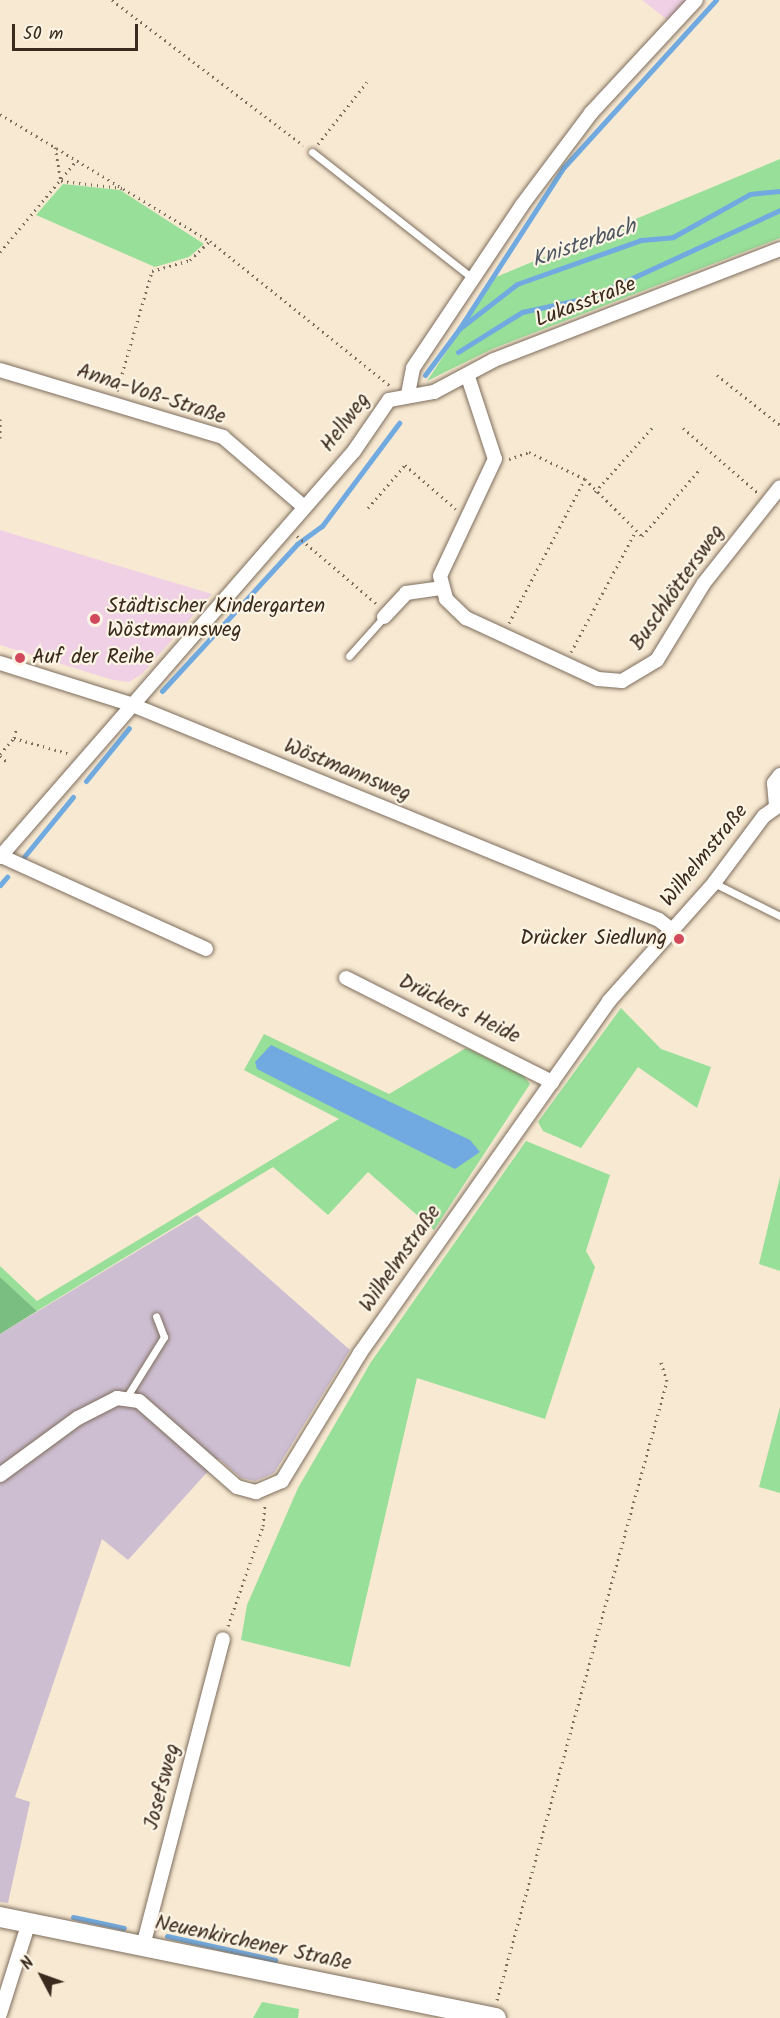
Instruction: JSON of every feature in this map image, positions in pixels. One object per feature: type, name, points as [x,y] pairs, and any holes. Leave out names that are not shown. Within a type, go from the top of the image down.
[{"type":"main road","name":"Neuenkirchener Straße","points":[[0,1917],[494,2018]]},
{"type":"street","points":[[408,394],[413,368],[472,278],[591,113],[696,0]]},
{"type":"street","name":"Lukasstraße","points":[[408,394],[434,392],[468,376],[494,360],[780,249]]},
{"type":"street","name":"Anna-Voß-Straße","points":[[0,370],[223,437],[304,507]]},
{"type":"street","points":[[386,615],[406,593],[441,588],[440,576],[470,519],[495,459],[468,376]]},
{"type":"street","name":"Hellweg","points":[[1,856],[129,704],[304,507],[394,398],[408,394]]},
{"type":"street","name":"Buschköttersweg","points":[[441,588],[453,608],[502,635],[565,664],[611,681],[635,676],[652,665],[767,500],[780,487]]},
{"type":"street","name":"Wöstmannsweg","points":[[0,663],[129,704],[659,920],[672,930]]},
{"type":"street","points":[[778,806],[774,783],[780,776]]},
{"type":"street","name":"Wilhelmstraße","points":[[267,1490],[282,1481],[360,1353],[609,1000],[714,883],[778,806]]},
{"type":"street","points":[[1,856],[206,949]]},
{"type":"street","name":"Drückers Heide","points":[[346,978],[552,1082]]},
{"type":"street","points":[[0,1475],[102,1403],[126,1398],[139,1401],[237,1486],[267,1490]]},
{"type":"street","name":"Josefsweg","points":[[143,1946],[223,1639]]},
{"type":"street","points":[[0,2014],[29,1922]]},
{"type":"lane","points":[[312,152],[472,278]]},
{"type":"lane","points":[[350,656],[386,615]]},
{"type":"lane","points":[[714,883],[780,916]]},
{"type":"lane","points":[[126,1398],[164,1337],[156,1316]]},
{"type":"path","points":[[112,0],[312,152],[367,82]]},
{"type":"path","points":[[0,114],[210,241],[390,387],[394,398]]},
{"type":"path","points":[[55,147],[61,181]]},
{"type":"path","points":[[0,252],[77,160]]},
{"type":"path","points":[[61,181],[124,188]]},
{"type":"path","points":[[112,404],[152,271],[189,260],[210,241]]},
{"type":"path","points":[[717,375],[780,425]]},
{"type":"path","points":[[0,422],[0,438]]},
{"type":"path","points":[[596,492],[653,427]]},
{"type":"path","points":[[683,428],[767,500]]},
{"type":"path","points":[[495,459],[529,452],[585,479],[642,536],[701,468]]},
{"type":"path","points":[[368,508],[405,465],[470,519]]},
{"type":"path","points":[[502,635],[585,479]]},
{"type":"path","points":[[565,664],[636,531]]},
{"type":"path","points":[[295,534],[386,615]]},
{"type":"path","points":[[7,762],[0,755],[14,738],[16,730]]},
{"type":"path","points":[[14,738],[81,762]]},
{"type":"path","points":[[494,2018],[667,1381],[660,1360]]},
{"type":"path","points":[[223,1639],[263,1526],[267,1490]]},
{"type":"shaded area","points":[[642,0],[688,0],[669,21]]},
{"type":"shaded area","name":"Städtischer Kindergarten Wöstmannsweg","points":[[0,530],[212,594],[142,674],[129,682],[113,680],[0,645]]},
{"type":"shaded area","points":[[197,1215],[350,1350],[274,1473],[255,1481],[241,1478],[219,1459],[128,1560],[102,1539],[15,1797],[30,1802],[8,1903],[0,1902],[0,1334]]},
{"type":"green space","points":[[780,159],[780,238],[492,349],[427,381],[496,277]]},
{"type":"green space","points":[[63,184],[120,190],[204,244],[189,257],[155,267],[36,215]]},
{"type":"green space","points":[[621,1008],[661,1049],[711,1067],[697,1108],[638,1067],[581,1148],[543,1131],[538,1122]]},
{"type":"green space","points":[[264,1034],[389,1094],[466,1048],[522,1074],[530,1084],[434,1230],[368,1172],[328,1215],[273,1167],[37,1311],[0,1277],[0,1266],[37,1301],[339,1119],[244,1070]]},
{"type":"green space","points":[[526,1141],[610,1175],[586,1251],[595,1267],[545,1419],[417,1378],[350,1667],[241,1640],[247,1605],[298,1488],[371,1362]]},
{"type":"green space","points":[[780,1177],[780,1271],[759,1264]]},
{"type":"green space","points":[[0,1277],[37,1311],[0,1334]]},
{"type":"green space","points":[[780,1407],[780,1493],[759,1487]]},
{"type":"green space","points":[[262,2002],[299,2009],[298,2018],[253,2018]]},
{"type":"water","points":[[271,1045],[470,1140],[480,1152],[455,1169],[294,1088],[257,1069],[255,1062]]},
{"type":"waterway","points":[[459,329],[564,167],[716,0]]},
{"type":"waterway","name":"Knisterbach","points":[[425,375],[459,329],[517,284],[641,240],[673,237],[750,194],[780,191]]},
{"type":"waterway","points":[[458,352],[522,312],[591,297],[780,210]]},
{"type":"waterway","name":"Knisterbach","points":[[162,691],[297,544],[322,526],[399,423]]},
{"type":"waterway","name":"Knisterbach","points":[[86,781],[129,728]]},
{"type":"waterway","name":"Knisterbach","points":[[23,858],[73,797]]},
{"type":"waterway","name":"Knisterbach","points":[[0,885],[7,877]]},
{"type":"waterway","points":[[73,1917],[124,1928]]},
{"type":"waterway","points":[[167,1936],[275,1960]]},
{"type":"place","name":"Städtischer Kindergarten Wöstmannsweg","points":[[95,619]]},
{"type":"place","name":"Auf der Reihe","points":[[20,658]]},
{"type":"place","name":"Drücker Siedlung","points":[[679,939]]}]
